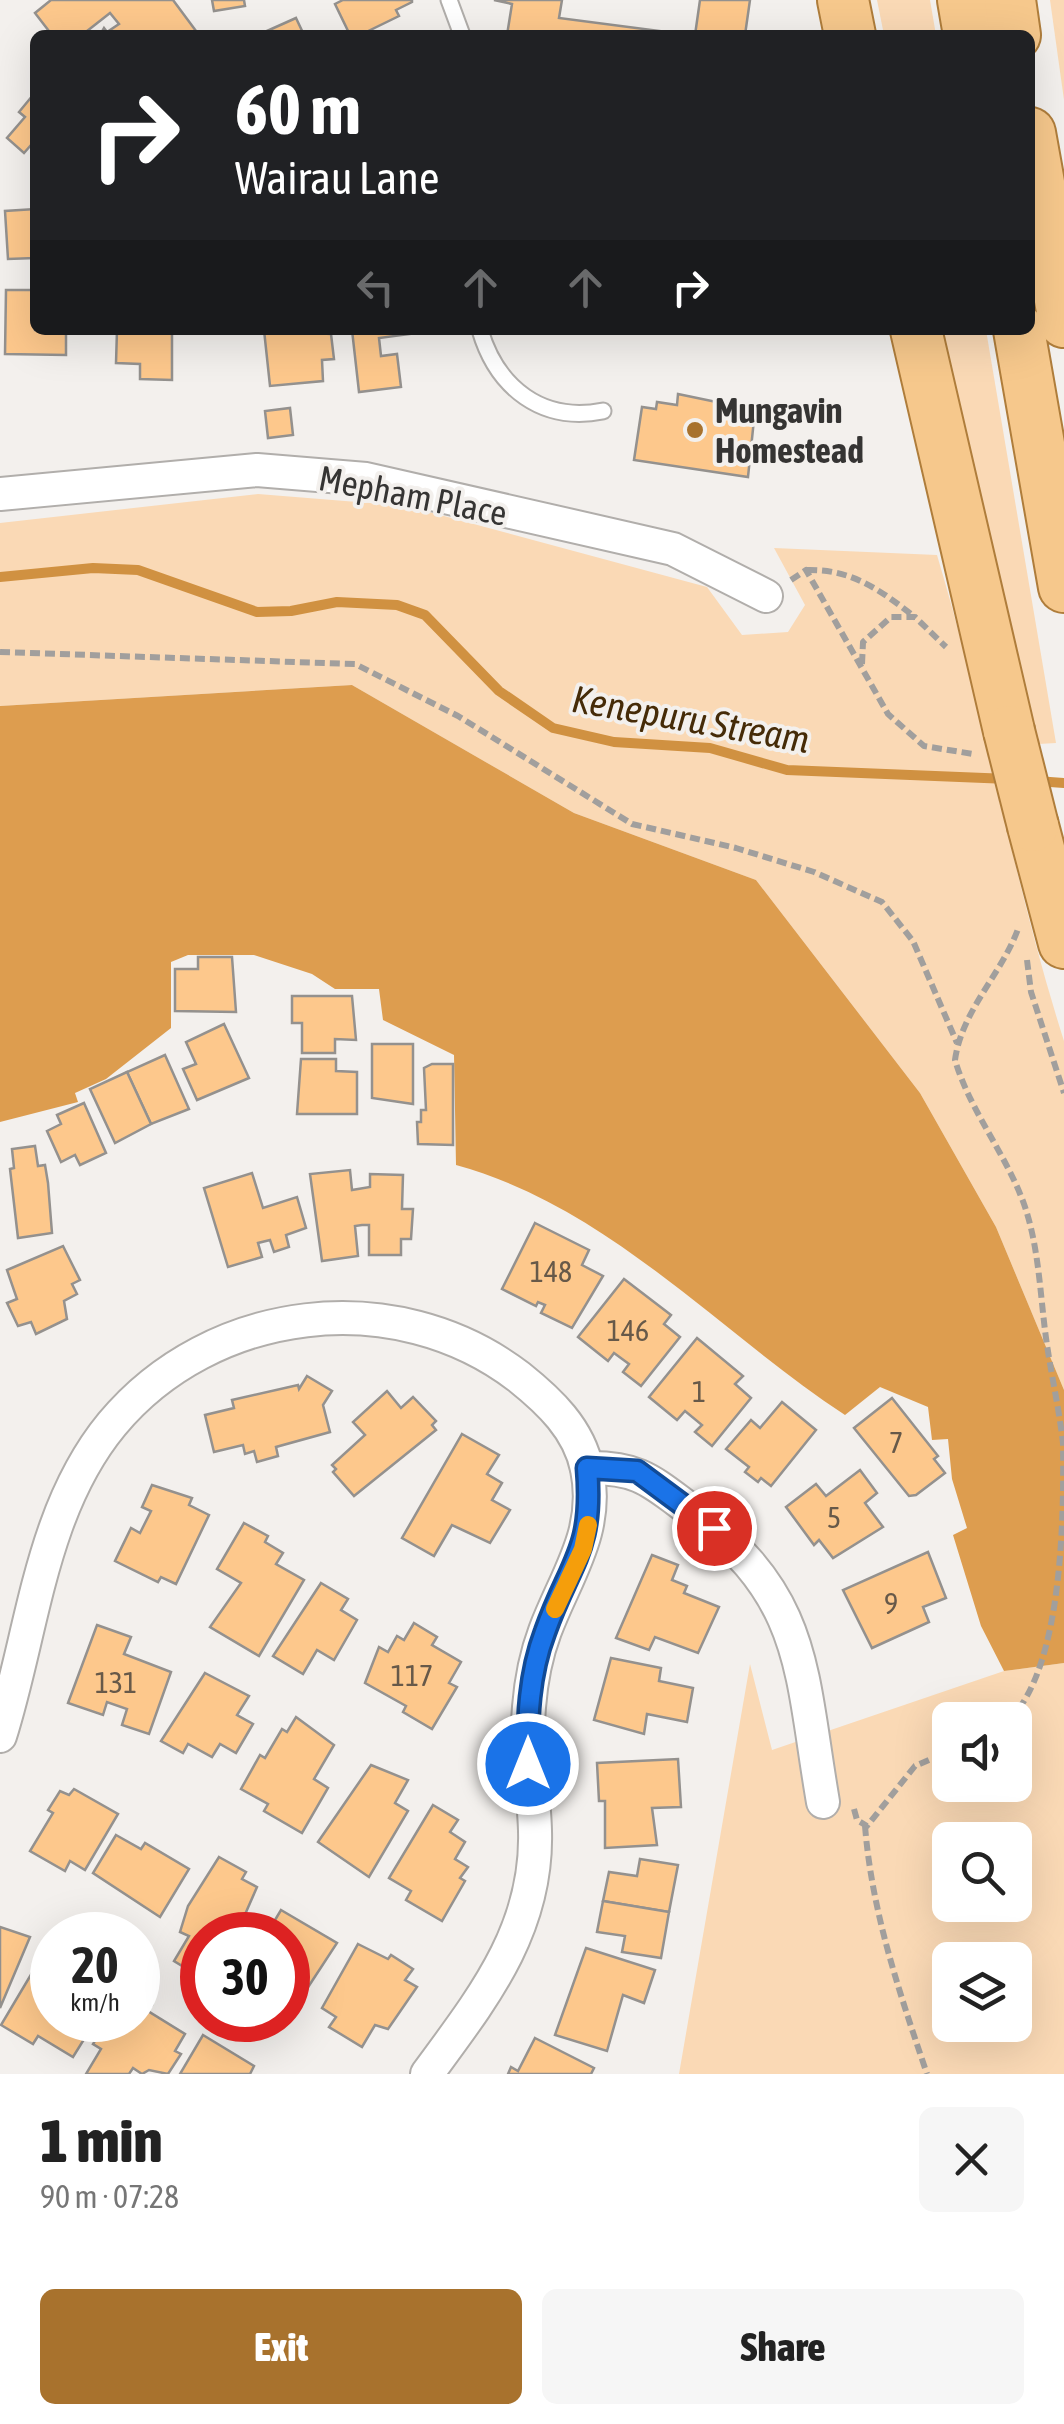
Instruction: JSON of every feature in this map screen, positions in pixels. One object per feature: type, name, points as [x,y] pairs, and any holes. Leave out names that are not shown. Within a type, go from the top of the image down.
[{"type":"main road","points":[[843,0],[849,30]]},
{"type":"main road","points":[[964,0],[968,30]]},
{"type":"main road","points":[[1010,0],[1014,30]]},
{"type":"main road","points":[[1035,161],[1064,322]]},
{"type":"main road","points":[[917,335],[998,743],[1033,826],[1043,932]]},
{"type":"main road","points":[[1019,335],[1064,586]]},
{"type":"street","name":"Mepham Place","points":[[0,494],[257,470],[366,479],[672,549],[766,596]]},
{"type":"street","points":[[0,1736],[56,1522],[77,1475],[132,1402],[201,1352],[264,1328],[325,1317],[372,1320],[432,1332],[462,1343],[535,1390],[568,1426],[587,1468],[589,1496],[583,1549],[545,1629],[532,1680],[528,1733],[536,1835],[527,1903],[498,1976],[427,2074]]},
{"type":"street","points":[[587,1468],[626,1468],[645,1476],[734,1544],[771,1590],[802,1659],[823,1802]]},
{"type":"lane","points":[[449,0],[460,30]]},
{"type":"lane","points":[[481,335],[486,351],[506,380],[527,400],[557,413],[603,411]]},
{"type":"path","points":[[766,596],[806,570],[834,569],[874,585],[957,657]]},
{"type":"path","points":[[806,570],[888,714],[924,746],[998,743]]},
{"type":"path","points":[[862,666],[863,642],[874,628],[891,617],[914,617]]},
{"type":"path","points":[[0,652],[355,664],[458,716],[632,824],[814,872],[882,902],[913,941],[957,1043],[959,1074],[1024,1203],[1038,1260],[1063,1446],[1064,1518],[1056,1602],[1044,1660],[1028,1702]]},
{"type":"path","points":[[957,1043],[972,1010],[1006,962],[1043,932]]},
{"type":"path","points":[[927,2074],[888,1963],[872,1887],[865,1826],[915,1766],[932,1759]]},
{"type":"path","points":[[823,1802],[851,1797],[857,1820],[865,1826]]},
{"type":"shaded area","points":[[877,0],[930,0],[935,30],[883,30]]},
{"type":"shaded area","points":[[1050,0],[1064,0],[1064,100]]},
{"type":"shaded area","points":[[942,335],[987,335],[1056,743],[1021,745]]},
{"type":"shaded area","points":[[258,494],[407,506],[707,587],[742,635],[788,632],[805,605],[774,548],[937,555],[1029,920],[1064,1041],[1064,1390],[996,1227],[920,1093],[756,880],[574,813],[352,685],[0,706],[0,523]]},
{"type":"shaded area","points":[[352,685],[574,813],[756,880],[920,1093],[996,1227],[1064,1390],[1064,1663],[1004,1671],[981,1626],[953,1535],[967,1528],[952,1479],[948,1439],[932,1440],[928,1407],[880,1387],[845,1415],[612,1240],[511,1184],[456,1165],[454,1055],[383,1020],[379,989],[335,989],[312,974],[254,955],[188,955],[171,962],[171,1028],[106,1079],[75,1093],[78,1102],[0,1122],[0,706]]},
{"type":"shaded area","points":[[1064,1663],[1064,2074],[679,2074],[750,1664],[772,1750],[1004,1671]]},
{"type":"building","points":[[51,0],[173,0],[195,30],[110,30],[119,24],[110,13],[88,30],[48,30],[35,13]]},
{"type":"building","points":[[212,0],[244,0],[245,6],[214,11]]},
{"type":"building","points":[[343,0],[412,0],[396,10],[399,16],[370,30],[348,30],[335,4]]},
{"type":"building","points":[[494,0],[562,0],[559,18],[651,30],[508,30],[512,4]]},
{"type":"building","points":[[700,0],[750,0],[746,30],[696,30]]},
{"type":"building","points":[[296,18],[302,30],[269,30]]},
{"type":"building","points":[[30,99],[30,146],[24,153],[7,138],[25,117],[19,112]]},
{"type":"building","points":[[30,209],[30,258],[8,259],[5,211]]},
{"type":"building","points":[[6,290],[30,290],[30,335],[66,335],[66,355],[5,354]]},
{"type":"building","points":[[117,335],[172,335],[172,380],[140,379],[140,364],[116,363]]},
{"type":"building","points":[[265,335],[331,335],[334,359],[322,360],[323,381],[270,386]]},
{"type":"building","points":[[353,335],[402,335],[379,338],[381,356],[397,354],[401,387],[359,392]]},
{"type":"building","name":"Mungavin Homestead","points":[[678,394],[755,410],[748,477],[634,460],[642,407],[656,409],[657,402],[677,405]]},
{"type":"building","points":[[290,408],[293,435],[268,438],[265,411]]},
{"type":"building","points":[[198,957],[232,957],[236,1012],[175,1011],[175,969],[198,969]]},
{"type":"building","points":[[292,996],[352,996],[356,1040],[335,1039],[335,1053],[302,1053],[302,1023],[292,1023]]},
{"type":"building","points":[[224,1024],[249,1078],[197,1100],[183,1069],[196,1064],[186,1042]]},
{"type":"building","points":[[372,1044],[413,1044],[413,1104],[372,1098]]},
{"type":"building","points":[[165,1055],[189,1109],[151,1124],[127,1072]]},
{"type":"building","points":[[301,1059],[336,1059],[336,1071],[357,1072],[357,1114],[297,1114]]},
{"type":"building","points":[[453,1064],[453,1145],[418,1144],[417,1122],[421,1122],[421,1110],[426,1110],[424,1068]]},
{"type":"building","points":[[127,1072],[151,1124],[115,1143],[90,1089]]},
{"type":"building","points":[[84,1103],[106,1153],[80,1165],[75,1155],[61,1162],[47,1131],[61,1124],[57,1115]]},
{"type":"building","points":[[35,1146],[38,1166],[45,1165],[52,1233],[18,1238],[10,1169],[14,1168],[12,1149]]},
{"type":"building","points":[[350,1170],[352,1190],[370,1187],[370,1174],[403,1175],[402,1209],[413,1209],[411,1239],[401,1239],[401,1255],[369,1255],[369,1225],[362,1225],[355,1226],[358,1256],[322,1261],[310,1174]]},
{"type":"building","points":[[252,1173],[263,1208],[297,1197],[306,1228],[286,1235],[289,1247],[274,1252],[270,1240],[258,1243],[262,1257],[228,1267],[204,1188]]},
{"type":"building","points":[[535,1223],[589,1250],[582,1265],[603,1276],[572,1328],[541,1313],[545,1305],[538,1302],[536,1306],[502,1289]]},
{"type":"building","points":[[63,1246],[80,1280],[72,1284],[77,1294],[64,1301],[67,1319],[36,1334],[31,1322],[18,1326],[7,1303],[17,1299],[7,1270]]},
{"type":"building","points":[[624,1279],[671,1315],[664,1324],[680,1337],[641,1386],[623,1372],[629,1364],[614,1353],[608,1361],[578,1337]]},
{"type":"building","points":[[697,1338],[743,1376],[735,1384],[751,1398],[712,1446],[695,1432],[702,1425],[685,1411],[677,1420],[649,1397]]},
{"type":"building","points":[[307,1376],[332,1391],[323,1405],[330,1432],[276,1447],[278,1456],[257,1462],[254,1451],[245,1454],[243,1445],[214,1452],[205,1415],[234,1408],[232,1400],[298,1385],[299,1389]]},
{"type":"building","points":[[387,1391],[401,1408],[413,1397],[436,1421],[432,1425],[436,1430],[354,1496],[333,1472],[336,1469],[332,1465],[365,1435],[353,1422]]},
{"type":"building","points":[[892,1398],[938,1456],[934,1459],[945,1473],[916,1495],[909,1496],[854,1428]]},
{"type":"building","points":[[782,1402],[816,1430],[771,1486],[745,1472],[749,1467],[726,1449],[751,1420],[760,1428]]},
{"type":"building","points":[[462,1434],[499,1455],[487,1474],[502,1483],[492,1500],[510,1510],[490,1543],[452,1525],[434,1556],[402,1538]]},
{"type":"building","points":[[860,1470],[877,1493],[865,1503],[883,1527],[833,1558],[819,1540],[814,1545],[786,1507],[816,1484],[826,1496]]},
{"type":"building","points":[[152,1485],[192,1498],[189,1505],[209,1515],[176,1584],[161,1577],[158,1582],[115,1561],[131,1528],[140,1533],[151,1511],[142,1507]]},
{"type":"building","points":[[244,1523],[268,1536],[265,1542],[283,1553],[276,1564],[304,1580],[259,1656],[210,1627],[241,1583],[217,1569]]},
{"type":"building","points":[[928,1552],[946,1598],[923,1607],[929,1622],[872,1648],[843,1590]]},
{"type":"building","points":[[652,1555],[678,1565],[672,1580],[687,1586],[684,1593],[719,1607],[698,1653],[655,1637],[649,1650],[616,1638]]},
{"type":"building","points":[[321,1583],[348,1599],[341,1610],[357,1620],[334,1660],[317,1650],[303,1674],[273,1656]]},
{"type":"building","points":[[414,1623],[437,1637],[432,1645],[461,1662],[449,1683],[457,1687],[432,1729],[403,1712],[406,1706],[365,1683],[379,1647],[388,1652],[397,1636],[404,1640]]},
{"type":"building","points":[[97,1625],[131,1637],[124,1654],[171,1672],[149,1734],[122,1725],[127,1709],[107,1702],[103,1715],[68,1703]]},
{"type":"building","points":[[611,1658],[661,1668],[659,1681],[693,1688],[687,1722],[647,1714],[644,1734],[594,1720]]},
{"type":"building","points":[[205,1673],[249,1696],[237,1715],[253,1724],[236,1753],[220,1744],[212,1757],[188,1744],[183,1753],[161,1741]]},
{"type":"building","points":[[296,1717],[334,1745],[314,1779],[328,1788],[302,1833],[264,1811],[268,1804],[241,1789],[260,1755],[265,1758],[282,1729],[287,1732]]},
{"type":"building","points":[[678,1759],[681,1807],[652,1808],[657,1845],[605,1848],[605,1801],[599,1801],[597,1763]]},
{"type":"building","points":[[371,1765],[408,1780],[395,1803],[408,1811],[369,1877],[318,1842]]},
{"type":"building","points":[[74,1789],[118,1814],[85,1870],[70,1861],[65,1871],[30,1851],[53,1813],[48,1810],[60,1791],[69,1795]]},
{"type":"building","points":[[433,1805],[458,1820],[450,1832],[465,1842],[455,1859],[468,1867],[460,1878],[465,1881],[442,1921],[406,1900],[411,1891],[389,1878]]},
{"type":"building","points":[[116,1835],[141,1849],[145,1843],[189,1869],[160,1917],[160,1912],[152,1912],[93,1873]]},
{"type":"building","points":[[219,1857],[246,1872],[242,1879],[257,1887],[246,1912],[186,1912]]},
{"type":"building","points":[[640,1859],[678,1865],[669,1912],[603,1901],[609,1872],[637,1876]]},
{"type":"building","points":[[603,1901],[669,1912],[661,1958],[622,1952],[625,1936],[597,1932]]},
{"type":"building","points":[[0,1927],[30,1937],[0,2008]]},
{"type":"building","points":[[310,1927],[337,1943],[310,1984]]},
{"type":"building","points":[[358,1944],[388,1959],[391,1955],[413,1969],[405,1980],[417,1987],[388,2029],[375,2025],[362,2047],[329,2027],[336,2017],[322,2008]]},
{"type":"building","points":[[586,1948],[655,1970],[644,2003],[623,1995],[607,2051],[555,2035]]},
{"type":"building","points":[[30,1976],[30,2042],[34,2042],[33,2044],[1,2025]]},
{"type":"building","points":[[160,2018],[180,2031],[175,2051],[181,2054],[168,2074],[149,2070],[142,2074],[133,2068],[129,2074],[86,2074],[101,2049],[93,2044],[160,2042]]},
{"type":"building","points":[[535,2038],[594,2068],[591,2074],[508,2074],[511,2067],[518,2071]]},
{"type":"building","points":[[48,2042],[82,2042],[73,2057]]},
{"type":"building","points":[[199,2042],[215,2042],[254,2066],[250,2074],[180,2074]]},
{"type":"waterway","name":"Kenepuru Stream","points":[[0,577],[93,568],[138,570],[257,612],[291,611],[337,602],[397,605],[425,615],[499,691],[553,728],[614,742],[710,748],[787,770],[1009,779]]},
{"type":"waterway","name":"Kenepuru Stream","points":[[1036,781],[1064,783]]},
{"type":"slow traffic","points":[[555,1609],[583,1549],[588,1525]]},
{"type":"place","name":"Mungavin Homestead","points":[[695,430]]},
{"type":"route","points":[[528,1764],[528,1708],[536,1659],[545,1629],[583,1549],[588,1526],[587,1468],[637,1471],[714,1528]]}]
